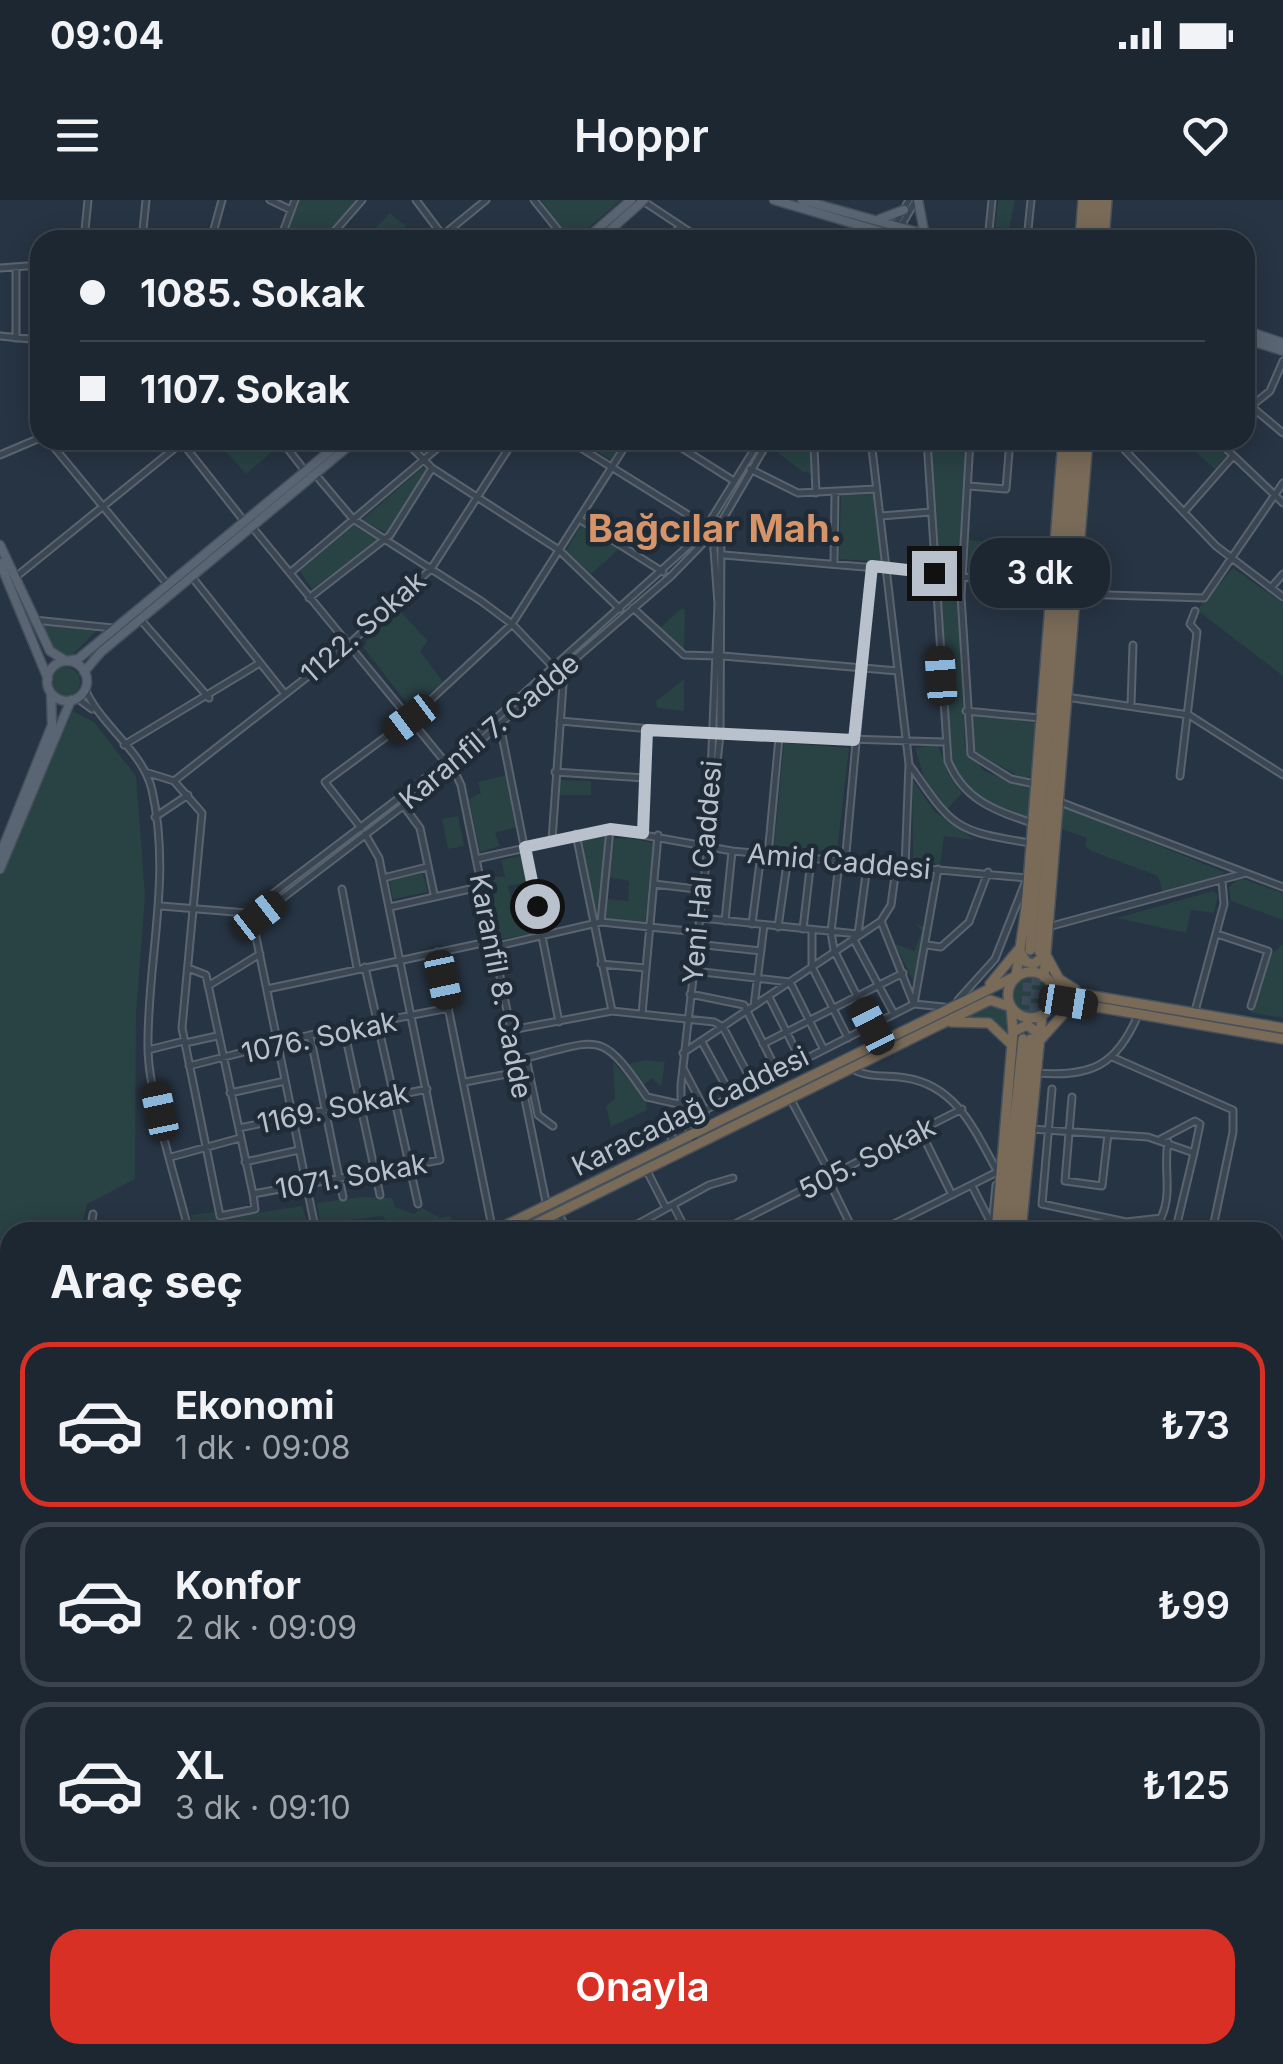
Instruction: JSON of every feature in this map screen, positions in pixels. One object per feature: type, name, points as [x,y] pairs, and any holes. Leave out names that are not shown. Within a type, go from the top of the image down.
[{"type":"highway","points":[[1081,230],[1083,200]]},
{"type":"highway","points":[[1089,230],[1092,200]]},
{"type":"highway","points":[[1098,230],[1104,200]]},
{"type":"highway","points":[[1104,200],[1104,230]]},
{"type":"highway","points":[[972,998],[1005,970],[1022,938],[1062,450]]},
{"type":"highway","points":[[1006,1222],[1032,1040],[1046,1011],[1047,980],[1036,952],[1044,764],[1070,450]]},
{"type":"highway","points":[[1036,952],[1079,450]]},
{"type":"highway","points":[[1004,1222],[999,1176],[1013,1051],[1008,994],[1048,927],[1087,450]]},
{"type":"highway","points":[[1054,550],[1064,526]]},
{"type":"highway","points":[[1070,572],[1080,529]]},
{"type":"highway","points":[[1055,731],[1062,743]]},
{"type":"highway","points":[[1039,739],[1044,764]]},
{"type":"highway","points":[[1022,938],[1059,979],[1092,1001]]},
{"type":"highway","points":[[1016,976],[1029,972],[1092,1001],[1138,1015],[1283,1040]]},
{"type":"highway","name":"Karacadağ Caddesi","points":[[515,1222],[1016,976]]},
{"type":"highway","name":"Karacadağ Caddesi","points":[[538,1222],[948,1022],[983,1001],[999,1001],[1012,1007]]},
{"type":"highway","points":[[1008,1222],[1015,1204],[1032,1040],[1066,1011],[1092,1001]]},
{"type":"highway","points":[[1012,1007],[1023,1017],[1068,1002],[1092,1001],[1195,1012],[1283,1028]]},
{"type":"highway","points":[[948,1022],[989,1024],[1009,1038],[1013,1051]]},
{"type":"highway","points":[[1007,1222],[1031,1129],[1036,1073],[1027,1025],[1013,1032]]},
{"type":"highway","points":[[701,1141],[706,1127]]},
{"type":"main road","points":[[596,230],[631,200]]},
{"type":"main road","points":[[774,200],[913,230]]},
{"type":"main road","points":[[802,200],[878,230]]},
{"type":"main road","points":[[914,200],[924,230]]},
{"type":"main road","points":[[611,230],[643,201]]},
{"type":"main road","points":[[871,224],[904,210]]},
{"type":"main road","points":[[1255,333],[1283,342]]},
{"type":"main road","points":[[1255,342],[1283,351]]},
{"type":"main road","points":[[48,680],[52,669],[85,654],[331,450]]},
{"type":"main road","points":[[0,869],[74,699],[85,690],[84,672],[140,619],[344,450]]},
{"type":"main road","points":[[0,545],[32,620],[50,651],[84,672]]},
{"type":"main road","points":[[0,563],[48,680],[52,725],[0,855]]},
{"type":"main road","points":[[51,693],[74,699]]},
{"type":"street","points":[[85,230],[88,200]]},
{"type":"street","points":[[143,230],[146,200]]},
{"type":"street","points":[[214,230],[222,200]]},
{"type":"street","points":[[270,200],[292,210]]},
{"type":"street","points":[[284,230],[295,200]]},
{"type":"street","points":[[337,230],[362,200]]},
{"type":"street","points":[[416,200],[437,230]]},
{"type":"street","points":[[451,230],[486,200]]},
{"type":"street","points":[[534,200],[558,230]]},
{"type":"street","points":[[892,230],[914,200]]},
{"type":"street","points":[[895,225],[914,200]]},
{"type":"street","points":[[989,230],[992,200]]},
{"type":"street","points":[[1028,230],[1031,200]]},
{"type":"street","points":[[643,201],[688,230]]},
{"type":"street","points":[[677,230],[682,226]]},
{"type":"street","points":[[0,268],[30,265]]},
{"type":"street","points":[[16,267],[16,338]]},
{"type":"street","points":[[0,336],[30,339]]},
{"type":"street","points":[[1255,403],[1273,387],[1283,361]]},
{"type":"street","points":[[1255,409],[1283,433]]},
{"type":"street","points":[[0,455],[30,442]]},
{"type":"street","points":[[56,450],[167,584]]},
{"type":"street","points":[[14,578],[171,450]]},
{"type":"street","points":[[189,450],[244,521]]},
{"type":"street","points":[[289,450],[305,471]]},
{"type":"street","points":[[414,450],[432,468],[559,550],[620,609]]},
{"type":"street","points":[[290,572],[437,450]]},
{"type":"street","name":"1122. Sokak","points":[[174,781],[348,645],[431,569],[508,450]]},
{"type":"street","points":[[583,450],[709,530]]},
{"type":"street","points":[[428,1089],[377,850],[324,782],[410,719],[512,624],[623,450]]},
{"type":"street","points":[[684,450],[734,482]]},
{"type":"street","name":"Karanfil 7. Cadde","points":[[256,919],[500,725],[701,549],[754,450]]},
{"type":"street","points":[[721,555],[721,526],[763,450]]},
{"type":"street","points":[[814,450],[816,493]]},
{"type":"street","points":[[872,450],[889,567],[909,764],[905,868]]},
{"type":"street","points":[[928,450],[943,742],[960,786],[980,803],[1032,824]]},
{"type":"street","points":[[970,450],[961,576],[970,754],[1012,779],[1036,784]]},
{"type":"street","points":[[968,486],[1006,490],[1009,450]]},
{"type":"street","points":[[1128,450],[1231,559],[1283,598]]},
{"type":"street","points":[[1227,450],[1283,503]]},
{"type":"street","points":[[1184,512],[1233,456]]},
{"type":"street","points":[[309,598],[384,539],[432,468]]},
{"type":"street","points":[[750,470],[786,490],[816,493],[878,489]]},
{"type":"street","points":[[316,474],[352,519],[512,624],[554,668]]},
{"type":"street","points":[[1076,594],[1200,600],[1283,483]]},
{"type":"street","points":[[834,492],[834,563]]},
{"type":"street","points":[[881,516],[931,512]]},
{"type":"street","points":[[578,518],[663,572]]},
{"type":"street","points":[[709,530],[721,526]]},
{"type":"street","points":[[709,530],[721,526]]},
{"type":"street","name":"Karanfil 8. Cadde","points":[[253,528],[449,764],[461,785],[547,1207]]},
{"type":"street","name":"Karanfil 7. Cadde","points":[[250,911],[402,804],[709,530]]},
{"type":"street","name":"Yeni Hal Caddesi","points":[[701,1141],[689,1134],[681,1107],[683,1053],[704,890],[717,734],[721,555],[709,530]]},
{"type":"street","points":[[701,549],[721,555],[934,573]]},
{"type":"street","points":[[872,566],[842,864],[831,932],[834,950],[872,1026]]},
{"type":"street","points":[[1271,588],[1283,574]]},
{"type":"street","points":[[961,576],[1050,591]]},
{"type":"street","points":[[192,577],[285,694]]},
{"type":"street","points":[[633,608],[684,655],[898,671]]},
{"type":"street","points":[[1180,776],[1197,632],[1190,624],[1195,611]]},
{"type":"street","points":[[140,619],[209,698]]},
{"type":"street","points":[[32,620],[116,628]]},
{"type":"street","points":[[1132,705],[1133,645]]},
{"type":"street","points":[[124,746],[209,698],[258,664]]},
{"type":"street","points":[[552,840],[564,670]]},
{"type":"street","points":[[85,690],[98,714],[144,772],[155,818],[162,906],[147,1050],[186,1222]]},
{"type":"street","points":[[1066,697],[1189,714],[1283,775]]},
{"type":"street","points":[[74,699],[98,714]]},
{"type":"street","points":[[966,710],[1040,718]]},
{"type":"street","points":[[560,721],[779,738],[943,742]]},
{"type":"street","points":[[500,725],[558,1022]]},
{"type":"street","points":[[643,833],[647,730]]},
{"type":"street","points":[[752,924],[779,738]]},
{"type":"street","points":[[909,764],[930,798],[954,823],[976,835],[1030,843]]},
{"type":"street","points":[[144,772],[174,781],[188,795],[202,820],[184,1042],[205,1147]]},
{"type":"street","points":[[556,772],[645,778]]},
{"type":"street","points":[[155,818],[188,795]]},
{"type":"street","points":[[1057,802],[1283,888]]},
{"type":"street","points":[[402,804],[420,828],[434,894]]},
{"type":"street","points":[[601,922],[610,829]]},
{"type":"street","name":"Amid Caddesi","points":[[476,859],[610,829],[788,858],[1027,878]]},
{"type":"street","points":[[576,834],[612,1011]]},
{"type":"street","points":[[642,1014],[658,835]]},
{"type":"street","points":[[725,921],[732,851]]},
{"type":"street","points":[[778,927],[788,858]]},
{"type":"street","points":[[803,928],[811,860]]},
{"type":"street","points":[[868,866],[856,936],[894,1014]]},
{"type":"street","points":[[383,878],[428,868]]},
{"type":"street","points":[[683,1053],[880,921],[892,905],[896,868]]},
{"type":"street","points":[[914,1004],[938,870]]},
{"type":"street","points":[[927,945],[941,947],[969,922],[988,872]]},
{"type":"street","points":[[1048,927],[1246,874]]},
{"type":"street","points":[[515,1058],[588,1043],[603,1044],[616,1052],[647,1098],[705,1110],[914,1004],[950,1008],[995,959],[1027,878]]},
{"type":"street","points":[[1195,1012],[1224,904],[1222,881]]},
{"type":"street","points":[[654,884],[704,890]]},
{"type":"street","points":[[390,907],[481,886]]},
{"type":"street","points":[[342,889],[395,1094],[418,1204]]},
{"type":"street","points":[[162,906],[250,911]]},
{"type":"street","points":[[250,911],[256,919],[276,1044],[314,1222]]},
{"type":"street","points":[[250,911],[256,919]]},
{"type":"street","points":[[700,918],[856,936]]},
{"type":"street","points":[[880,921],[914,1004]]},
{"type":"street","points":[[267,989],[400,959],[601,922],[698,932]]},
{"type":"street","points":[[764,925],[751,1009],[778,1074]]},
{"type":"street","points":[[812,930],[812,967],[848,1038]]},
{"type":"street","points":[[1216,934],[1268,951],[1251,1006]]},
{"type":"street","points":[[696,944],[761,951]]},
{"type":"street","points":[[437,952],[491,1222]]},
{"type":"street","points":[[208,986],[260,954]]},
{"type":"street","points":[[601,964],[646,968]]},
{"type":"street","points":[[188,968],[204,971],[253,1194]]},
{"type":"street","points":[[694,970],[790,982]]},
{"type":"street","points":[[763,1044],[902,973]]},
{"type":"street","points":[[790,982],[824,1050]]},
{"type":"street","points":[[690,994],[740,1003],[751,1009]]},
{"type":"street","points":[[769,997],[801,1062]]},
{"type":"street","name":"1076. Sokak","points":[[190,1066],[310,1035],[449,1008]]},
{"type":"street","points":[[511,1030],[612,1011],[722,1027]]},
{"type":"street","points":[[1036,1073],[1063,1075],[1100,1067],[1112,1058],[1138,1015]]},
{"type":"street","points":[[722,1027],[754,1086]]},
{"type":"street","points":[[344,1029],[380,1195]]},
{"type":"street","points":[[310,1035],[343,1197]]},
{"type":"street","points":[[147,1050],[217,1036]]},
{"type":"street","points":[[702,1042],[732,1097]]},
{"type":"street","points":[[526,1058],[538,1116],[552,1126]]},
{"type":"street","points":[[1112,1058],[1233,1110],[1233,1132],[1214,1222]]},
{"type":"street","points":[[682,1067],[705,1110],[706,1127]]},
{"type":"street","points":[[853,1069],[861,1074],[923,1082],[962,1109],[999,1176],[899,1222]]},
{"type":"street","points":[[465,1082],[518,1072]]},
{"type":"street","points":[[230,1093],[285,1080]]},
{"type":"street","name":"1169. Sokak","points":[[238,1128],[428,1089]]},
{"type":"street","name":"1071. Sokak","points":[[205,1147],[220,1216],[255,1209],[253,1194],[440,1160],[428,1089]]},
{"type":"street","points":[[1052,1089],[1042,1204],[1126,1222],[1161,1218],[1170,1182],[1164,1168],[1164,1140]]},
{"type":"street","points":[[1072,1097],[1065,1182],[1102,1186],[1108,1134]]},
{"type":"street","points":[[790,1098],[850,1222]]},
{"type":"street","points":[[671,1143],[674,1114],[681,1107]]},
{"type":"street","name":"505. Sokak","points":[[740,1222],[962,1109]]},
{"type":"street","points":[[1164,1140],[1195,1121],[1200,1124],[1177,1222]]},
{"type":"street","points":[[1031,1129],[1164,1140],[1194,1152]]},
{"type":"street","points":[[920,1130],[952,1196]]},
{"type":"street","points":[[170,1158],[240,1138]]},
{"type":"street","points":[[245,1162],[299,1150]]},
{"type":"street","points":[[646,1168],[680,1222]]},
{"type":"street","points":[[642,1222],[709,1185],[733,1178]]},
{"type":"street","points":[[972,1188],[999,1222]]},
{"type":"street","points":[[558,1212],[563,1222]]},
{"type":"street","points":[[92,1222],[93,1214]]},
{"type":"green space","points":[[298,200],[359,200],[332,230],[287,230]]},
{"type":"green space","points":[[541,200],[621,200],[586,230],[563,230]]},
{"type":"green space","points":[[998,200],[1015,200],[1009,229],[995,227]]},
{"type":"green space","points":[[390,213],[406,226],[401,230],[374,230]]},
{"type":"green space","points":[[225,450],[274,450],[246,474]]},
{"type":"green space","points":[[595,450],[618,450],[611,460]]},
{"type":"green space","points":[[811,450],[811,473],[803,472],[778,453]]},
{"type":"green space","points":[[929,450],[967,450],[957,581],[965,746],[984,771],[1030,789],[1028,819],[998,807],[974,791],[957,770],[945,740]]},
{"type":"green space","points":[[1193,450],[1219,450],[1226,456],[1215,469]]},
{"type":"green space","points":[[422,468],[428,469],[388,534],[362,520]]},
{"type":"green space","points":[[874,494],[883,562],[839,559],[841,495]]},
{"type":"green space","points":[[353,525],[378,540],[312,589],[300,571]]},
{"type":"green space","points":[[581,525],[620,548],[591,574],[566,551]]},
{"type":"green space","points":[[969,540],[987,542],[985,568],[967,567]]},
{"type":"green space","points":[[1233,568],[1283,603],[1283,676],[1197,610]]},
{"type":"green space","points":[[397,608],[428,641],[420,651],[443,682],[411,709],[364,648],[368,637]]},
{"type":"green space","points":[[682,608],[685,610],[684,650],[660,628]]},
{"type":"green space","points":[[40,623],[99,628],[73,654],[65,656],[56,651]]},
{"type":"green space","points":[[65,667],[76,671],[80,682],[76,693],[65,697],[54,693],[50,682],[54,671]]},
{"type":"green space","points":[[684,679],[684,711],[657,708],[656,701]]},
{"type":"green space","points":[[73,711],[94,722],[136,776],[145,895],[136,1015],[135,1179],[87,1204],[83,1222],[0,1222],[0,876]]},
{"type":"green space","points":[[971,714],[1035,723],[1032,775],[1024,779],[974,751]]},
{"type":"green space","points":[[784,743],[849,748],[837,852],[774,846]]},
{"type":"green space","points":[[938,745],[948,774],[962,793],[946,811],[925,781],[915,748]]},
{"type":"green space","points":[[506,775],[516,827],[495,833],[500,846],[480,852],[469,799],[481,793],[478,782]]},
{"type":"green space","points":[[912,779],[935,812],[975,840],[944,836],[940,864],[913,860]]},
{"type":"green space","points":[[560,780],[591,781],[591,795],[559,795]]},
{"type":"green space","points":[[1061,806],[1224,872],[1220,878],[1163,893],[1158,876],[1091,851],[1085,846],[1087,838],[1059,828]]},
{"type":"green space","points":[[458,816],[464,846],[448,849],[442,819]]},
{"type":"green space","points":[[606,836],[599,919],[594,920],[581,840]]},
{"type":"green space","points":[[611,839],[653,843],[645,923],[604,918],[606,899],[628,901],[629,881],[608,877]]},
{"type":"green space","points":[[521,856],[527,882],[508,886],[512,903],[530,900],[537,932],[498,940],[486,876],[505,877],[501,860]]},
{"type":"green space","points":[[422,871],[428,892],[393,899],[389,880]]},
{"type":"green space","points":[[1240,878],[1283,893],[1283,920],[1231,901],[1229,887]]},
{"type":"green space","points":[[1213,891],[1218,895],[1214,913],[1191,910],[1186,933],[1117,918]]},
{"type":"green space","points":[[915,923],[928,929],[914,983],[895,944],[914,951],[922,931]]},
{"type":"green space","points":[[1283,944],[1283,1018],[1251,1013],[1268,957]]},
{"type":"green space","points":[[1030,978],[1043,983],[1048,996],[1043,1009],[1030,1014],[1017,1009],[1012,996],[1017,983]]},
{"type":"green space","points":[[989,1004],[1007,1011],[1010,1034],[986,1020],[958,1017]]},
{"type":"green space","points":[[645,1060],[665,1062],[661,1087],[652,1078],[643,1085],[629,1064]]},
{"type":"green space","points":[[613,1062],[646,1099],[647,1110],[611,1127],[606,1106],[615,1099]]},
{"type":"green space","points":[[360,1197],[392,1198],[395,1207],[414,1214],[422,1208],[440,1218],[450,1216],[452,1222],[386,1222],[383,1216],[320,1222],[317,1203]]},
{"type":"green space","points":[[302,1206],[308,1222],[193,1222],[191,1215],[215,1212],[218,1219]]},
{"type":"tunnel","points":[[1024,1032],[1030,950]]},
{"type":"tunnel","points":[[1031,1039],[1038,958]]},
{"type":"district","name":"Bağcılar Mah.","points":[[715,528]]},
{"type":"route","points":[[537,906],[525,847],[610,829],[643,833],[647,730],[854,740],[872,566],[934,573]]}]
